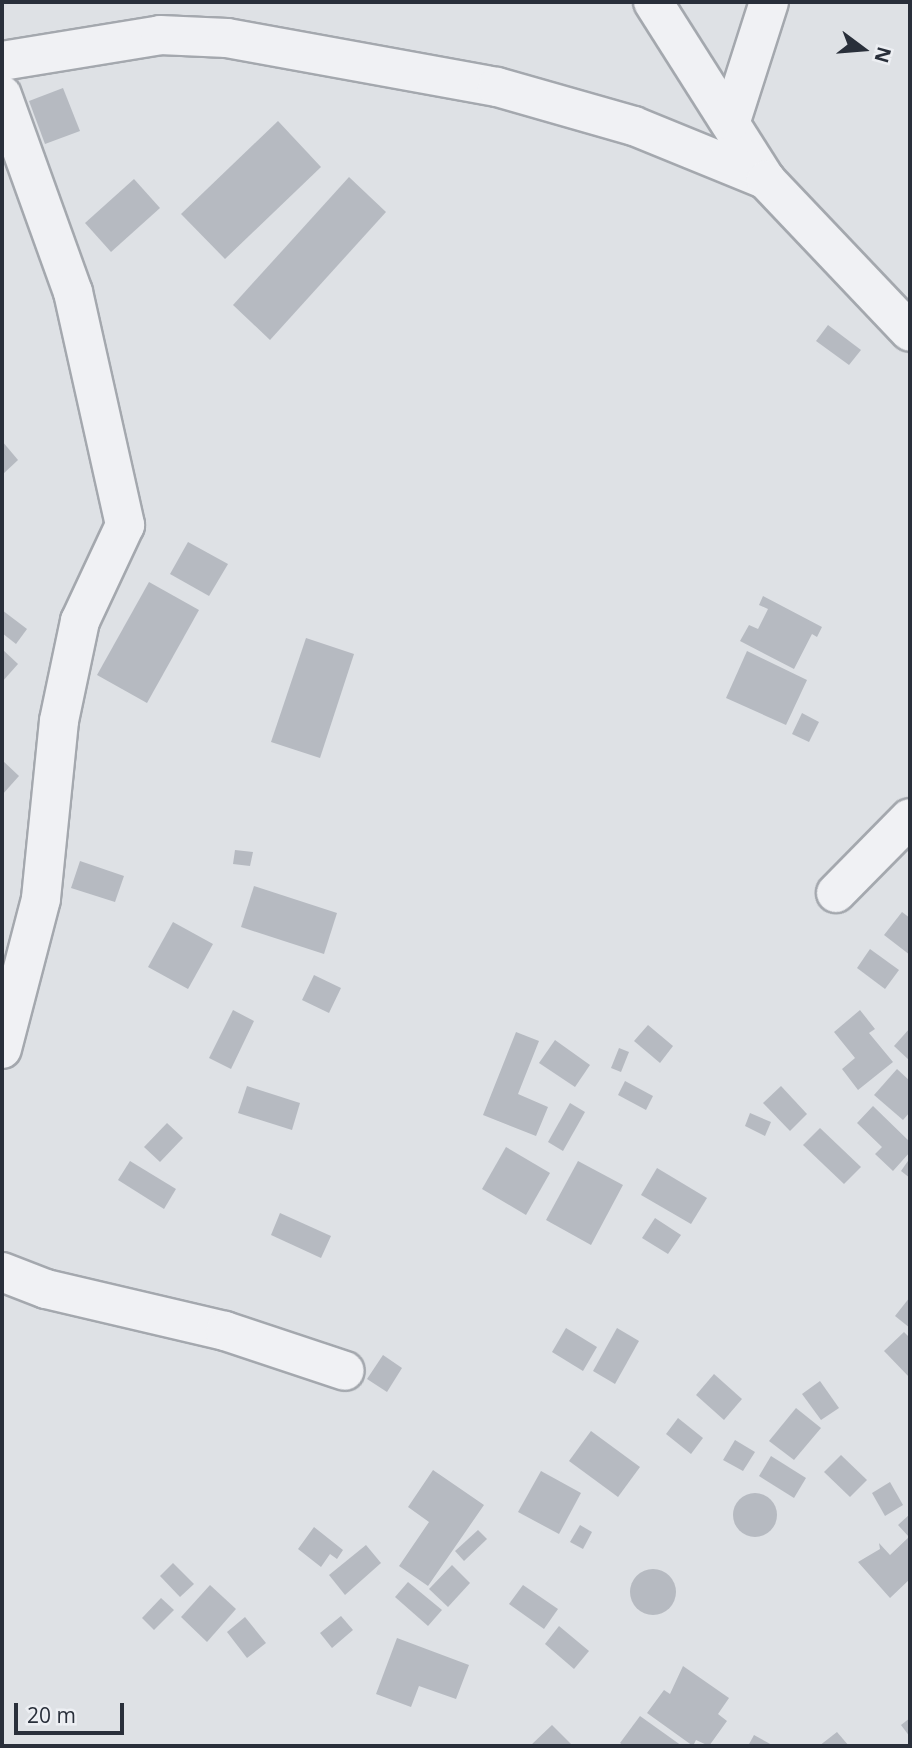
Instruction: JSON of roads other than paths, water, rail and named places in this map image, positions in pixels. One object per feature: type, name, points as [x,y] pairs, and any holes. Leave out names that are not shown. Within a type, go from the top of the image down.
[{"type":"street","points":[[653,2],[766,180],[910,332]]},
{"type":"street","points":[[731,121],[769,2]]},
{"type":"street","points":[[2,61],[160,35],[226,38],[497,87],[634,126],[766,180]]},
{"type":"street","points":[[2,95],[73,292],[125,525],[79,621],[59,721],[41,900],[2,1049]]},
{"type":"street","points":[[836,893],[910,818]]},
{"type":"street","points":[[2,1272],[46,1289],[225,1332],[345,1371]]}]
